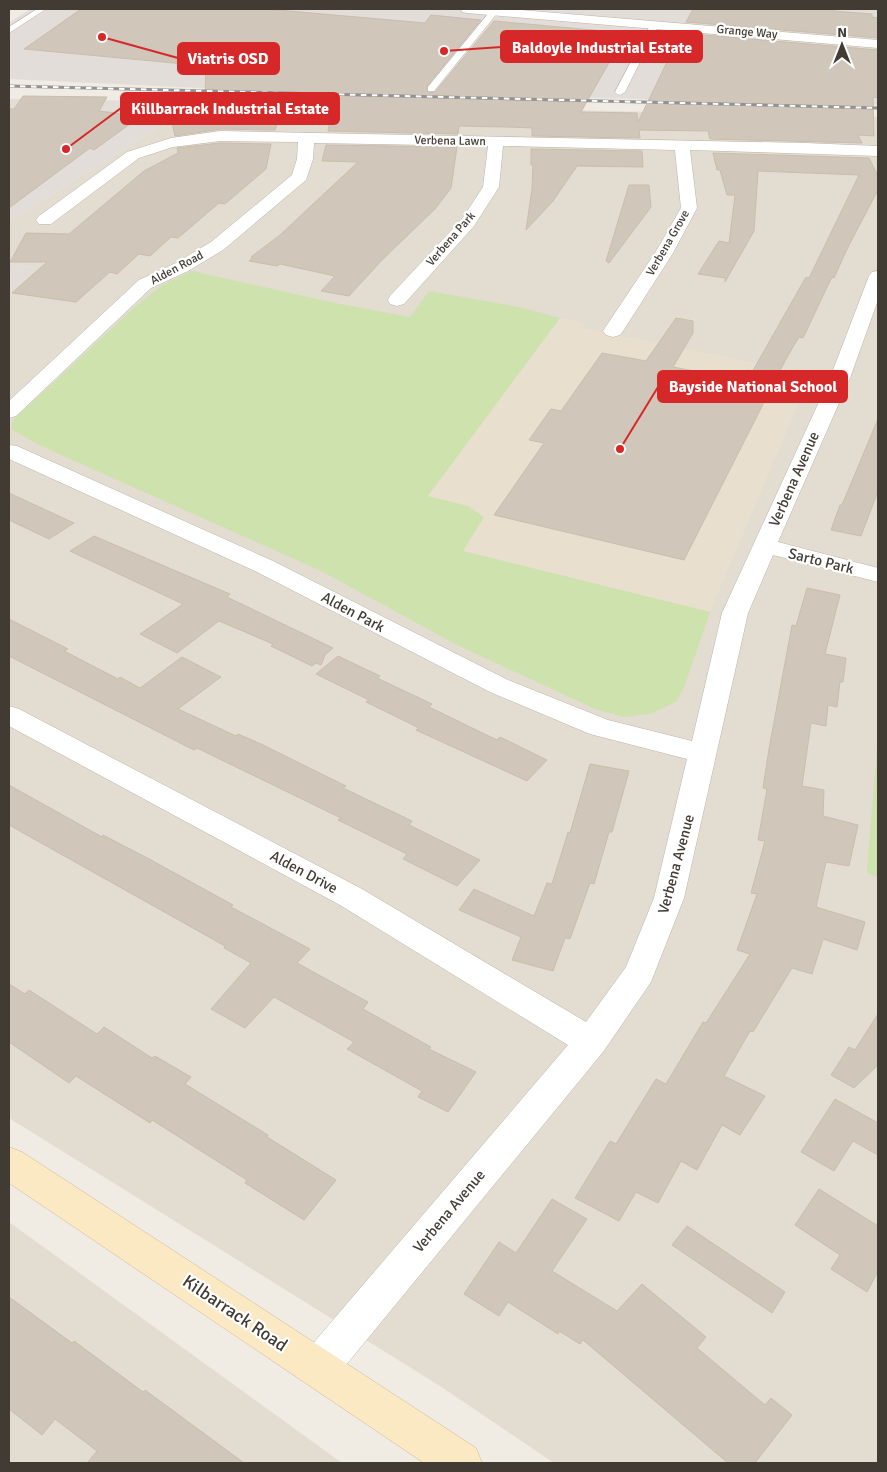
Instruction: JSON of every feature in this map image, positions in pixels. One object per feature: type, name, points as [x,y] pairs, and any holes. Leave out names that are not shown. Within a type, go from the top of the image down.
[{"type":"main road","name":"Kilbarrack Road","points":[[9,1163],[461,1463]]},
{"type":"street","name":"Grange Way","points":[[467,9],[603,14],[655,24],[878,44]]},
{"type":"street","name":"Verbena Lawn","points":[[45,220],[133,155],[152,147],[220,136],[682,145],[878,151]]},
{"type":"street","name":"Alden Road","points":[[9,412],[145,284],[217,246],[300,177],[305,159],[306,138]]},
{"type":"street","name":"Verbena Park","points":[[397,300],[468,222],[491,187],[496,142]]},
{"type":"street","name":"Verbena Grove","points":[[613,331],[664,253],[689,208],[682,145]]},
{"type":"street","name":"Verbena Avenue","points":[[318,1368],[591,1042],[640,973],[666,906],[735,613],[840,378],[878,276]]},
{"type":"street","name":"Alden Park","points":[[9,451],[264,566],[499,686],[600,727],[703,753]]},
{"type":"street","name":"Sarto Park","points":[[764,546],[878,575]]},
{"type":"street","name":"Alden Drive","points":[[9,715],[352,897],[591,1042]]},
{"type":"lane","points":[[9,30],[42,9]]},
{"type":"lane","points":[[431,89],[495,11]]},
{"type":"lane","points":[[620,92],[655,24]]},
{"type":"shaded area","points":[[30,9],[878,9],[878,105],[199,88],[9,79],[9,23]]},
{"type":"shaded area","points":[[9,99],[154,101],[157,128],[9,222]]},
{"type":"shaded area","points":[[154,101],[878,117],[878,1463],[554,1463],[440,1386],[9,1118],[9,292],[37,268],[9,263],[9,222],[157,128]]},
{"type":"shaded area","points":[[9,263],[37,268],[9,292]]},
{"type":"shaded area","points":[[560,318],[585,323],[583,328],[811,374],[710,612],[463,551],[427,496]]},
{"type":"shaded area","points":[[9,1222],[342,1463],[9,1463]]},
{"type":"green space","points":[[192,271],[335,303],[410,317],[429,291],[518,307],[560,318],[428,496],[468,506],[484,517],[463,551],[710,612],[685,685],[676,702],[650,714],[624,717],[595,709],[459,646],[321,571],[41,446],[11,429],[13,420],[137,305],[164,284]]},
{"type":"green space","points":[[878,734],[878,878],[867,872]]},
{"type":"building","points":[[81,9],[266,9],[425,23],[431,15],[481,20],[427,86],[428,93],[435,92],[494,21],[626,33],[581,112],[637,113],[638,122],[681,33],[878,50],[878,98],[873,97],[874,136],[858,135],[862,143],[710,139],[708,131],[639,130],[640,138],[532,136],[532,128],[508,127],[459,126],[458,134],[328,131],[332,110],[318,123],[278,122],[275,130],[220,129],[175,136],[172,122],[188,98],[205,98],[206,66],[24,49]]},
{"type":"building","points":[[693,9],[834,9],[833,11],[872,14],[872,17],[878,18],[878,38],[686,22]]},
{"type":"building","points":[[23,96],[107,97],[99,111],[141,116],[94,150],[90,148],[9,208],[9,109],[14,109]]},
{"type":"building","points":[[220,143],[271,144],[266,169],[225,204],[219,203],[178,238],[171,237],[150,256],[139,254],[117,274],[110,272],[76,302],[12,293],[47,262],[10,262],[26,233],[69,234],[144,171],[178,153],[177,148]]},
{"type":"building","points":[[326,145],[457,147],[451,188],[435,209],[382,260],[349,296],[321,291],[335,276],[280,264],[277,266],[249,261],[253,257],[251,257],[280,235],[358,162],[322,161]]},
{"type":"building","points":[[531,149],[642,151],[643,167],[577,166],[553,201],[526,230],[532,189],[533,165],[531,165]]},
{"type":"building","points":[[713,153],[869,158],[878,176],[878,190],[834,278],[832,277],[803,338],[799,337],[786,359],[684,560],[494,515],[544,443],[529,440],[551,409],[561,411],[602,353],[646,361],[676,318],[693,321],[693,333],[673,367],[747,381],[806,277],[809,278],[859,175],[758,171],[754,231],[725,282],[725,278],[698,274],[719,241],[729,243],[735,195],[727,195],[720,170],[717,170]]},
{"type":"building","points":[[629,185],[649,185],[651,207],[609,263],[606,261]]},
{"type":"building","points":[[878,419],[878,491],[861,536],[831,530],[840,505],[842,505]]},
{"type":"building","points":[[9,493],[74,523],[49,539],[9,520]]},
{"type":"building","points":[[94,536],[230,594],[227,597],[333,648],[325,655],[321,665],[316,663],[312,666],[271,646],[273,644],[219,621],[177,653],[140,634],[183,604],[70,551]]},
{"type":"building","points":[[807,588],[840,595],[825,654],[846,658],[843,682],[840,682],[837,707],[828,705],[826,726],[811,723],[802,786],[824,790],[823,816],[858,825],[849,866],[826,862],[816,907],[865,922],[857,950],[823,939],[812,974],[792,968],[753,1032],[750,1031],[724,1076],[765,1096],[740,1135],[722,1125],[697,1170],[681,1161],[658,1203],[636,1192],[619,1221],[575,1198],[610,1141],[616,1144],[656,1079],[666,1084],[703,1022],[706,1023],[750,954],[737,950],[757,894],[751,893],[765,841],[758,840],[767,789],[763,788],[769,749],[792,625],[796,626]]},
{"type":"building","points":[[9,619],[68,649],[64,651],[118,679],[120,677],[140,688],[182,657],[221,677],[178,709],[236,736],[238,734],[261,744],[346,786],[343,788],[412,821],[409,825],[480,860],[457,886],[403,859],[407,854],[338,820],[341,818],[197,748],[194,750],[9,656]]},
{"type":"building","points":[[338,656],[380,676],[377,678],[432,704],[429,707],[497,740],[500,737],[547,760],[527,781],[416,730],[419,728],[366,702],[369,700],[316,674]]},
{"type":"building","points":[[590,764],[629,771],[612,832],[609,832],[594,884],[590,883],[570,939],[565,938],[553,971],[512,960],[521,937],[459,910],[474,889],[534,916],[547,883],[552,884],[568,832],[570,833]]},
{"type":"building","points":[[9,785],[102,837],[103,835],[151,860],[233,905],[231,907],[310,949],[297,963],[368,1002],[363,1009],[431,1047],[429,1049],[476,1072],[448,1112],[418,1097],[422,1091],[347,1049],[354,1042],[274,997],[245,1028],[211,1009],[251,963],[224,948],[225,946],[9,825]]},
{"type":"building","points":[[9,984],[25,994],[29,990],[97,1034],[104,1027],[152,1058],[155,1056],[191,1077],[185,1084],[336,1180],[304,1220],[245,1183],[247,1180],[152,1120],[150,1123],[76,1076],[69,1083],[9,1042]]},
{"type":"building","points":[[878,1014],[878,1065],[854,1088],[831,1075],[849,1047],[855,1050]]},
{"type":"building","points":[[835,1099],[878,1123],[878,1155],[853,1141],[834,1171],[801,1152]]},
{"type":"building","points":[[819,1189],[878,1226],[878,1271],[867,1292],[831,1269],[840,1255],[795,1225]]},
{"type":"building","points":[[552,1199],[587,1219],[552,1271],[617,1311],[642,1284],[706,1337],[697,1348],[765,1405],[771,1398],[792,1415],[755,1463],[728,1463],[583,1340],[580,1344],[559,1331],[558,1334],[508,1302],[499,1316],[464,1294],[499,1242],[516,1253]]},
{"type":"building","points":[[687,1226],[785,1292],[772,1313],[672,1245]]},
{"type":"building","points":[[9,1297],[72,1343],[74,1341],[143,1392],[145,1390],[244,1463],[87,1463],[97,1451],[55,1419],[42,1435],[9,1409]]},
{"type":"railway","points":[[9,86],[878,108]]},
{"type":"place","name":"Viatris OSD","points":[[102,37]]},
{"type":"place","name":"Baldoyle Industrial Estate","points":[[444,51]]},
{"type":"place","name":"Killbarrack Industrial Estate","points":[[66,149]]},
{"type":"place","name":"Bayside National School","points":[[620,449]]}]
